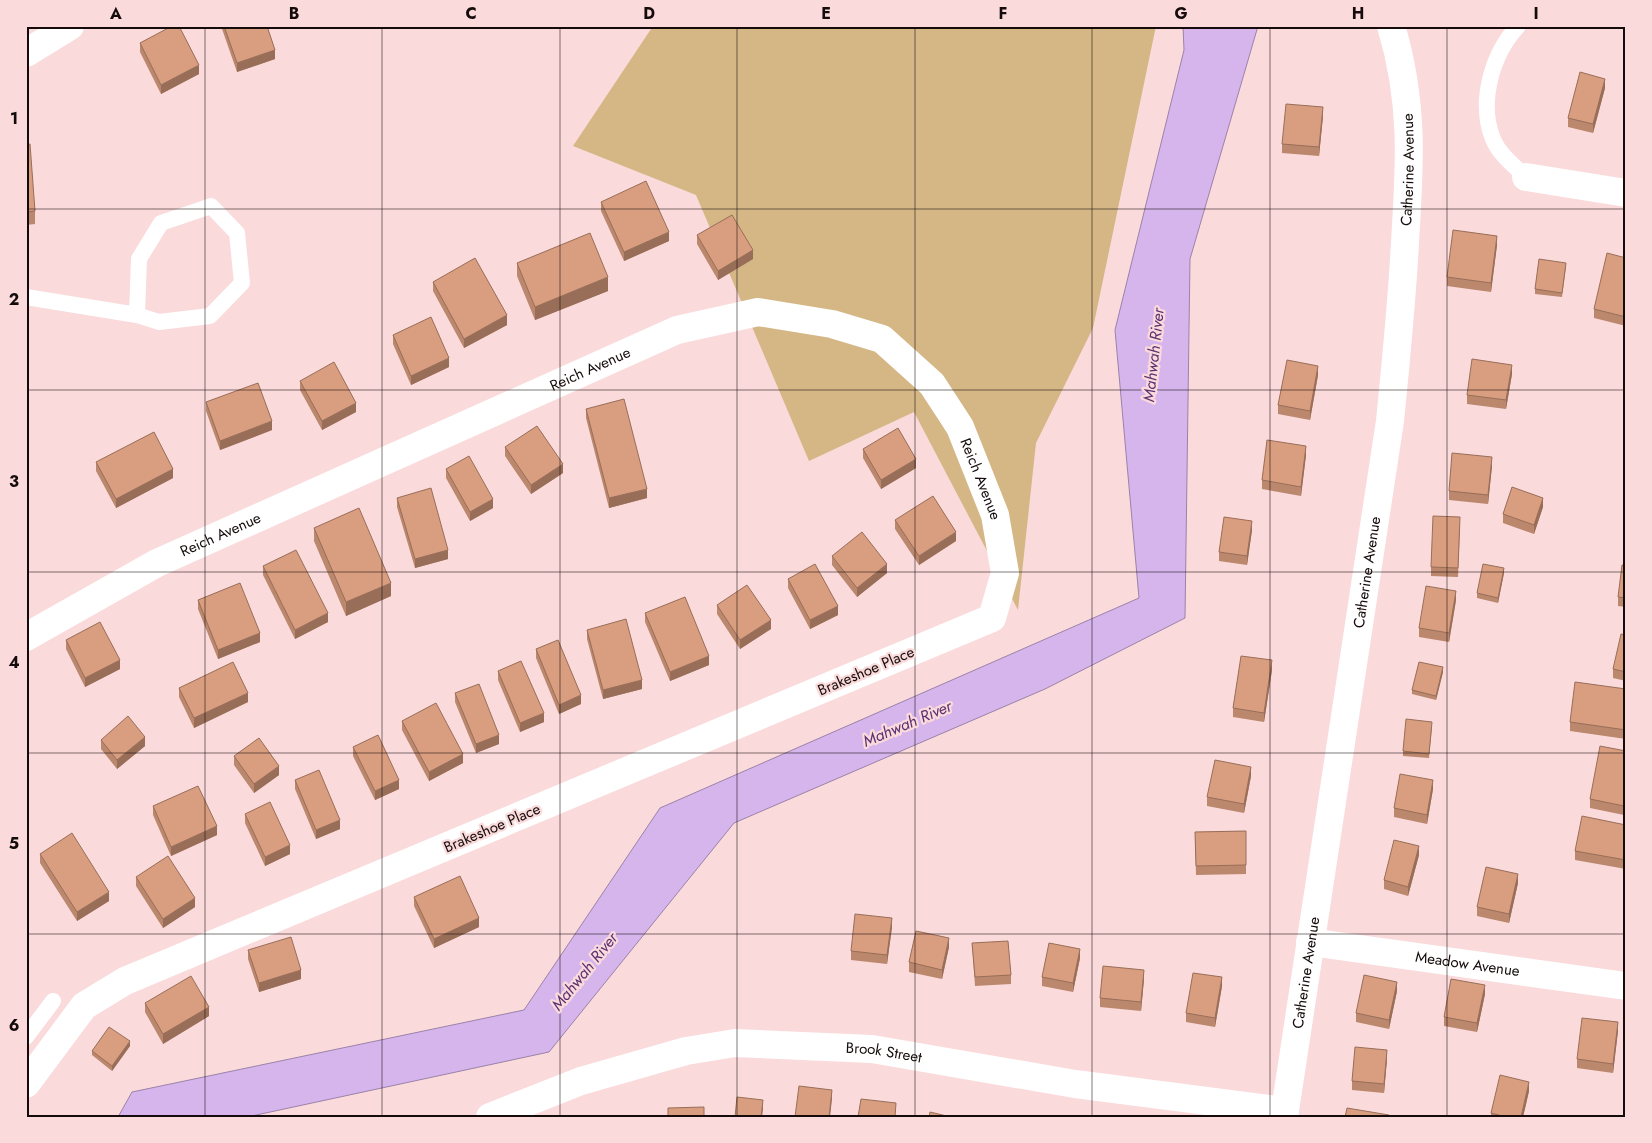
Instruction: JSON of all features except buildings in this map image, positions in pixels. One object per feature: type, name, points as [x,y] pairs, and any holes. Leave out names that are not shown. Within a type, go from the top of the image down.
[{"type":"street","points":[[26,54],[70,26]]},
{"type":"street","name":"Catherine Avenue","points":[[1284,1114],[1390,421],[1401,314],[1411,157],[1408,108],[1391,26]]},
{"type":"street","points":[[1526,177],[1626,193]]},
{"type":"street","name":"Reich Avenue","points":[[26,637],[157,563],[678,330],[758,312],[832,324],[882,339],[932,384],[960,427],[995,515],[1005,573],[992,618]]},
{"type":"street","name":"Brakeshoe Place","points":[[28,1078],[84,1006],[125,981],[992,618]]},
{"type":"street","name":"Meadow Avenue","points":[[1310,942],[1626,986]]},
{"type":"street","name":"Brook Street","points":[[490,1117],[581,1082],[686,1051],[734,1043],[872,1049],[1075,1084],[1284,1114]]},
{"type":"lane","points":[[1518,26],[1506,38],[1496,58],[1490,81],[1487,112],[1493,140],[1509,162],[1526,177]]},
{"type":"lane","points":[[26,297],[137,315],[159,322],[210,316],[242,283],[237,234],[211,206],[161,223],[138,259],[137,315]]},
{"type":"lane","points":[[26,1037],[53,1001]]},
{"type":"shaded area","points":[[653,26],[1156,26],[1093,328],[1036,443],[1018,610],[914,412],[809,461],[696,195],[573,146]]},
{"type":"water","name":"Mahwah River","points":[[1183,26],[1258,26],[1190,259],[1185,618],[1045,689],[734,823],[549,1052],[247,1117],[118,1117],[132,1092],[524,1010],[660,808],[1139,598],[1115,330],[1184,50]]}]
